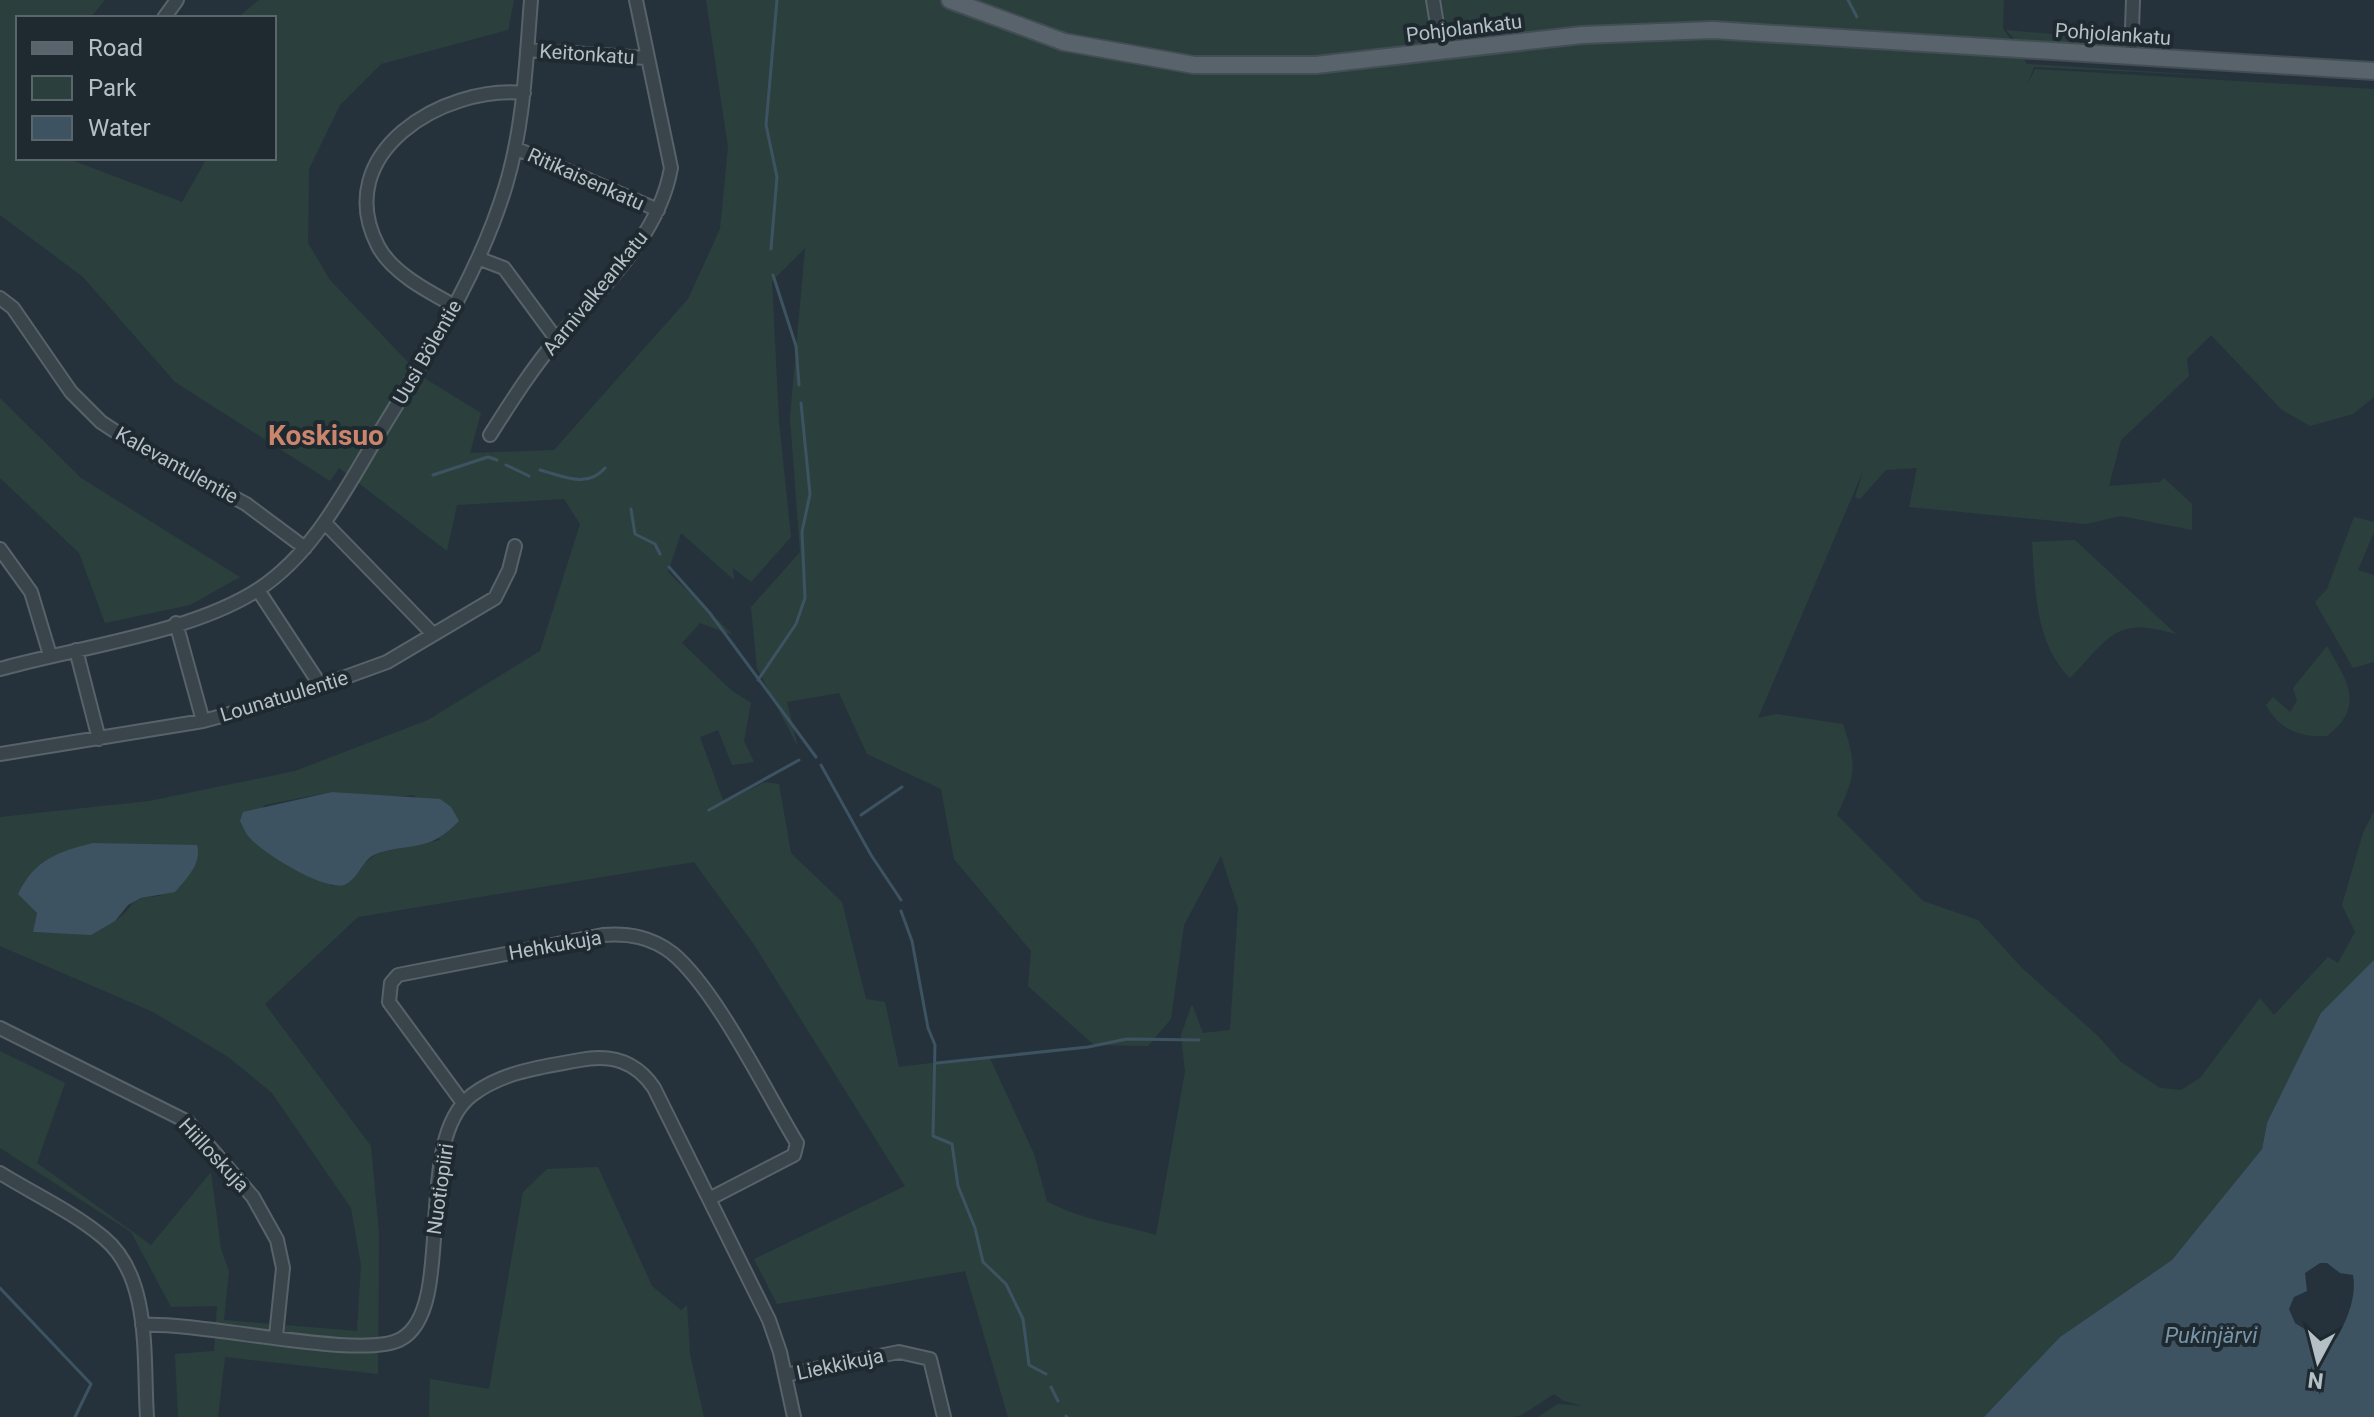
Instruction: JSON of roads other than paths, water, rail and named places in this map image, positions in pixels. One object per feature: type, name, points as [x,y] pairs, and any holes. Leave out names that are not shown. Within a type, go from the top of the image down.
[{"type":"main road","name":"Pohjolankatu","points":[[950,0],[1064,42],[1194,65],[1316,65],[1628,30],[1713,30],[2374,71]]},
{"type":"street","name":"Uusi Bölentie","points":[[0,669],[221,609],[258,590],[305,548],[325,523],[480,259],[515,148],[524,93],[531,0]]},
{"type":"street","name":"Aarnivalkeankatu","points":[[490,435],[523,382],[607,284],[667,192],[671,168],[636,0]]},
{"type":"street","points":[[1433,0],[1441,49]]},
{"type":"street","points":[[2131,55],[2133,0]]},
{"type":"street","name":"Keitonkatu","points":[[527,50],[646,58]]},
{"type":"street","points":[[455,306],[400,272],[379,248],[369,221],[368,197],[373,174],[392,141],[426,113],[486,94],[524,93]]},
{"type":"street","name":"Ritikaisenkatu","points":[[515,148],[658,210]]},
{"type":"street","points":[[480,259],[504,268],[557,340]]},
{"type":"street","name":"Kalevantulentie","points":[[0,298],[13,308],[71,392],[101,422],[136,445],[246,504],[305,548]]},
{"type":"street","points":[[325,523],[432,633]]},
{"type":"street","name":"Lounatuulentie","points":[[0,754],[203,721],[321,686],[387,662],[495,598],[509,570],[515,546]]},
{"type":"street","points":[[0,549],[31,592],[50,655]]},
{"type":"street","points":[[258,590],[321,686]]},
{"type":"street","points":[[176,623],[203,721]]},
{"type":"street","points":[[76,650],[99,739]]},
{"type":"street","name":"Hehkukuja","points":[[463,1103],[389,1002],[391,983],[398,975],[603,935],[630,933],[650,940],[671,952],[689,970],[717,1009],[797,1143],[794,1155],[709,1199]]},
{"type":"street","name":"Hiilloskuja","points":[[0,1028],[188,1122],[253,1197],[277,1240],[283,1268],[276,1336]]},
{"type":"street","points":[[463,1103],[492,1082],[521,1071],[590,1058],[630,1063],[643,1071],[769,1320],[794,1417]]},
{"type":"street","name":"Nuotiopiiri","points":[[142,1325],[161,1324],[374,1346],[399,1341],[414,1329],[427,1298],[445,1142],[463,1103]]},
{"type":"street","points":[[0,1173],[107,1240],[131,1277],[142,1325],[147,1417]]},
{"type":"street","name":"Liekkikuja","points":[[785,1375],[899,1352],[915,1353],[930,1359],[944,1417]]},
{"type":"water","points":[[332,792],[440,799],[451,807],[459,821],[432,841],[375,854],[351,880],[337,886],[311,878],[281,862],[249,837],[240,821],[243,812]]},
{"type":"water","points":[[93,843],[197,845],[198,852],[192,871],[175,892],[141,898],[128,905],[115,921],[91,935],[33,932],[37,913],[18,894],[25,882],[49,859]]},
{"type":"water","name":"Pukinjärvi","points":[[2374,960],[2374,1417],[1984,1417],[2060,1337],[2172,1260],[2262,1149],[2267,1123],[2321,1013]],"holes":[[[2320,1263],[2327,1263],[2340,1273],[2353,1275],[2354,1283],[2344,1324],[2336,1339],[2325,1342],[2295,1323],[2289,1309],[2294,1297],[2307,1291],[2305,1273]]]},
{"type":"waterway","points":[[771,249],[777,177],[766,125],[777,0]]},
{"type":"waterway","points":[[1848,0],[1857,17]]},
{"type":"waterway","points":[[773,275],[796,346],[799,385]]},
{"type":"waterway","points":[[758,680],[796,624],[805,598],[802,532],[810,494],[801,403]]},
{"type":"waterway","points":[[433,475],[488,457],[497,460]]},
{"type":"waterway","points":[[506,465],[529,476]]},
{"type":"waterway","points":[[540,470],[566,478],[583,479],[605,468]]},
{"type":"waterway","points":[[631,509],[635,534],[655,544],[660,554]]},
{"type":"waterway","points":[[669,567],[709,612],[816,757]]},
{"type":"waterway","points":[[709,810],[799,760]]},
{"type":"waterway","points":[[821,765],[871,855],[901,900]]},
{"type":"waterway","points":[[861,815],[902,787]]},
{"type":"waterway","points":[[901,911],[912,941],[928,1028],[935,1045],[933,1136],[952,1144],[958,1186],[975,1228],[983,1262],[1006,1284],[1023,1319],[1029,1365],[1046,1374]]},
{"type":"waterway","points":[[937,1063],[1088,1047],[1127,1039],[1199,1040]]},
{"type":"waterway","points":[[0,1288],[91,1384],[75,1417]]},
{"type":"waterway","points":[[1051,1387],[1058,1401]]},
{"type":"district","name":"Koskisuo","points":[[326,435]]}]
